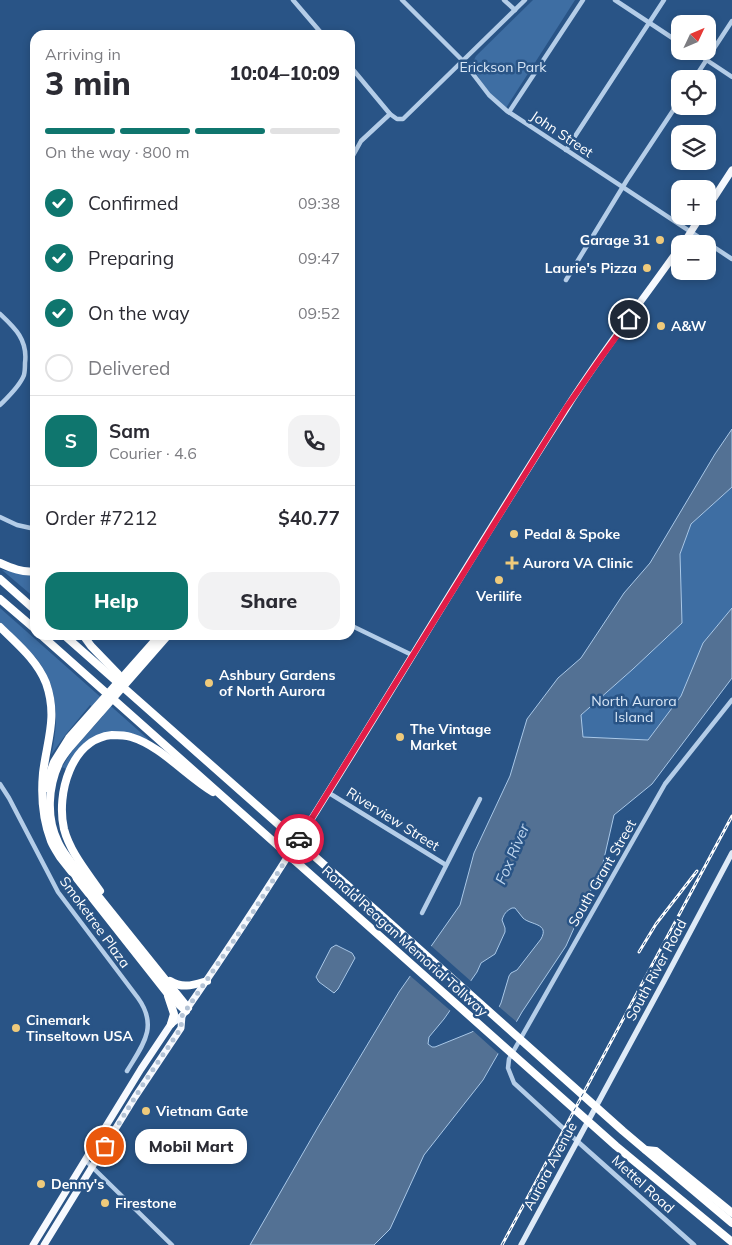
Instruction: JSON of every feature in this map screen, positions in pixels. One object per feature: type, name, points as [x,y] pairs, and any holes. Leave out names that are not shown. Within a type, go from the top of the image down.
[{"type":"highway","points":[[0,563],[11,568],[30,572]]},
{"type":"highway","points":[[0,579],[30,606]]},
{"type":"highway","points":[[0,599],[30,626]]},
{"type":"highway","points":[[0,627],[33,660],[45,682],[51,702],[52,724],[43,772],[44,811],[51,842],[60,857],[168,994],[186,1012]]},
{"type":"highway","name":"Ronald Reagan Memorial Tollway","points":[[47,640],[616,1146],[732,1242]]},
{"type":"highway","name":"Ronald Reagan Memorial Tollway","points":[[70,640],[623,1131],[732,1223]]},
{"type":"highway","points":[[87,640],[118,674],[132,695]]},
{"type":"highway","points":[[44,811],[49,776],[54,762],[69,738],[102,705],[156,640]]},
{"type":"highway","points":[[130,673],[163,640]]},
{"type":"highway","points":[[102,705],[59,763],[50,793],[52,823],[57,841],[70,862],[166,979],[186,1012]]},
{"type":"highway","points":[[131,937],[68,842],[64,828],[62,800],[64,786],[77,756],[91,743],[104,736],[130,736],[177,764],[204,786],[230,802]]},
{"type":"highway","points":[[166,979],[182,986],[190,986],[206,981]]},
{"type":"highway","points":[[168,994],[174,1014],[170,1024]]},
{"type":"highway","points":[[646,1150],[656,1151],[732,1213]]},
{"type":"main road","points":[[716,195],[731,173]]},
{"type":"main road","points":[[688,235],[695,225]]},
{"type":"main road","points":[[44,1245],[142,1086],[181,1028],[186,1012],[329,792],[566,408],[671,260]]},
{"type":"main road","name":"South River Road","points":[[600,1098],[732,853]]},
{"type":"main road","points":[[33,1245],[170,1024],[186,1012]]},
{"type":"main road","name":"Aurora Avenue","points":[[521,1245],[600,1098]]},
{"type":"street","points":[[294,0],[319,30]]},
{"type":"street","name":"John Street","points":[[402,0],[463,61],[489,95],[509,112],[732,259]]},
{"type":"street","points":[[504,0],[515,10]]},
{"type":"street","points":[[355,72],[390,114],[400,120],[406,118],[525,0]]},
{"type":"street","points":[[509,112],[583,0]]},
{"type":"street","points":[[615,0],[671,36]]},
{"type":"street","points":[[566,150],[664,0]]},
{"type":"street","points":[[716,45],[732,20]]},
{"type":"street","points":[[700,70],[706,60],[732,77]]},
{"type":"street","points":[[355,151],[361,141],[390,114]]},
{"type":"street","points":[[566,280],[671,114]]},
{"type":"street","points":[[0,314],[19,334],[24,343],[26,354],[24,375],[14,390],[0,405]]},
{"type":"street","points":[[0,517],[17,525],[30,528]]},
{"type":"street","points":[[355,627],[412,655]]},
{"type":"street","name":"South Grant Street","points":[[577,1141],[514,1083],[508,1068],[509,1059],[665,784],[732,700]]},
{"type":"street","name":"Smoketree Plaza","points":[[0,784],[58,892],[138,998],[146,1012],[148,1025],[146,1040],[127,1071]]},
{"type":"street","name":"Riverview Street","points":[[329,792],[446,864]]},
{"type":"street","points":[[422,912],[480,799]]},
{"type":"street","name":"Mettel Road","points":[[577,1141],[694,1245]]},
{"type":"street","points":[[85,1160],[172,1245]]},
{"type":"green space","name":"Erickson Park","points":[[533,0],[575,0],[506,108],[490,94],[469,63],[473,62],[476,56]]},
{"type":"green space","name":"North Aurora Island","points":[[732,487],[732,608],[703,643],[681,696],[648,740],[583,738],[580,716],[682,623],[680,554],[691,524]]},
{"type":"green space","points":[[2,570],[30,574],[30,594]]},
{"type":"green space","points":[[0,608],[30,635],[30,640],[36,640],[148,739],[119,732],[100,735],[83,744],[66,769],[62,767],[72,751],[103,716],[90,705],[51,755],[56,708],[48,677],[36,658],[0,622]]},
{"type":"water","name":"Fox River","points":[[732,429],[732,487],[691,524],[680,554],[682,623],[581,715],[583,737],[648,740],[681,696],[703,643],[732,608],[732,678],[652,784],[614,815],[603,863],[566,946],[522,1012],[483,1080],[424,1155],[390,1229],[374,1245],[250,1245],[399,992],[460,905],[474,853],[510,776],[527,719],[558,678],[581,658],[624,593],[650,563]],"holes":[[[515,908],[523,918],[541,927],[543,930],[541,939],[517,970],[511,973],[498,1009],[485,1022],[472,1032],[432,1047],[428,1044],[429,1037],[444,1019],[477,972],[481,963],[495,954],[505,932],[502,920],[508,910]]]},
{"type":"water","points":[[336,945],[352,953],[355,958],[334,993],[319,982],[316,977],[331,948]]},
{"type":"pier","points":[[429,944],[473,983],[452,1012],[408,974]]},
{"type":"pier","points":[[497,1005],[518,1023],[500,1055],[471,1029],[483,1020]]},
{"type":"railway","points":[[502,1245],[732,816]]},
{"type":"railway","points":[[639,952],[656,924],[697,871]]},
{"type":"way so far","points":[[105,1146],[181,1028],[182,1016],[248,920],[299,839]]},
{"type":"place","name":"Garage 31","points":[[660,240]]},
{"type":"place","name":"Laurie's Pizza","points":[[647,268]]},
{"type":"place","name":"A&W","points":[[661,326]]},
{"type":"place","name":"Pedal & Spoke","points":[[514,534]]},
{"type":"place","name":"Aurora VA Clinic","points":[[512,563]]},
{"type":"place","name":"Verilife","points":[[499,580]]},
{"type":"place","name":"Ashbury Gardens of North Aurora","points":[[209,683]]},
{"type":"place","name":"The Vintage Market","points":[[400,737]]},
{"type":"place","name":"Cinemark Tinseltown USA","points":[[16,1028]]},
{"type":"place","name":"Vietnam Gate","points":[[146,1111]]},
{"type":"place","name":"Mobil Mart","points":[[105,1146]]},
{"type":"place","name":"Denny's","points":[[41,1184]]},
{"type":"place","name":"Firestone","points":[[105,1203]]},
{"type":"route","points":[[299,839],[566,408],[629,319]]}]
